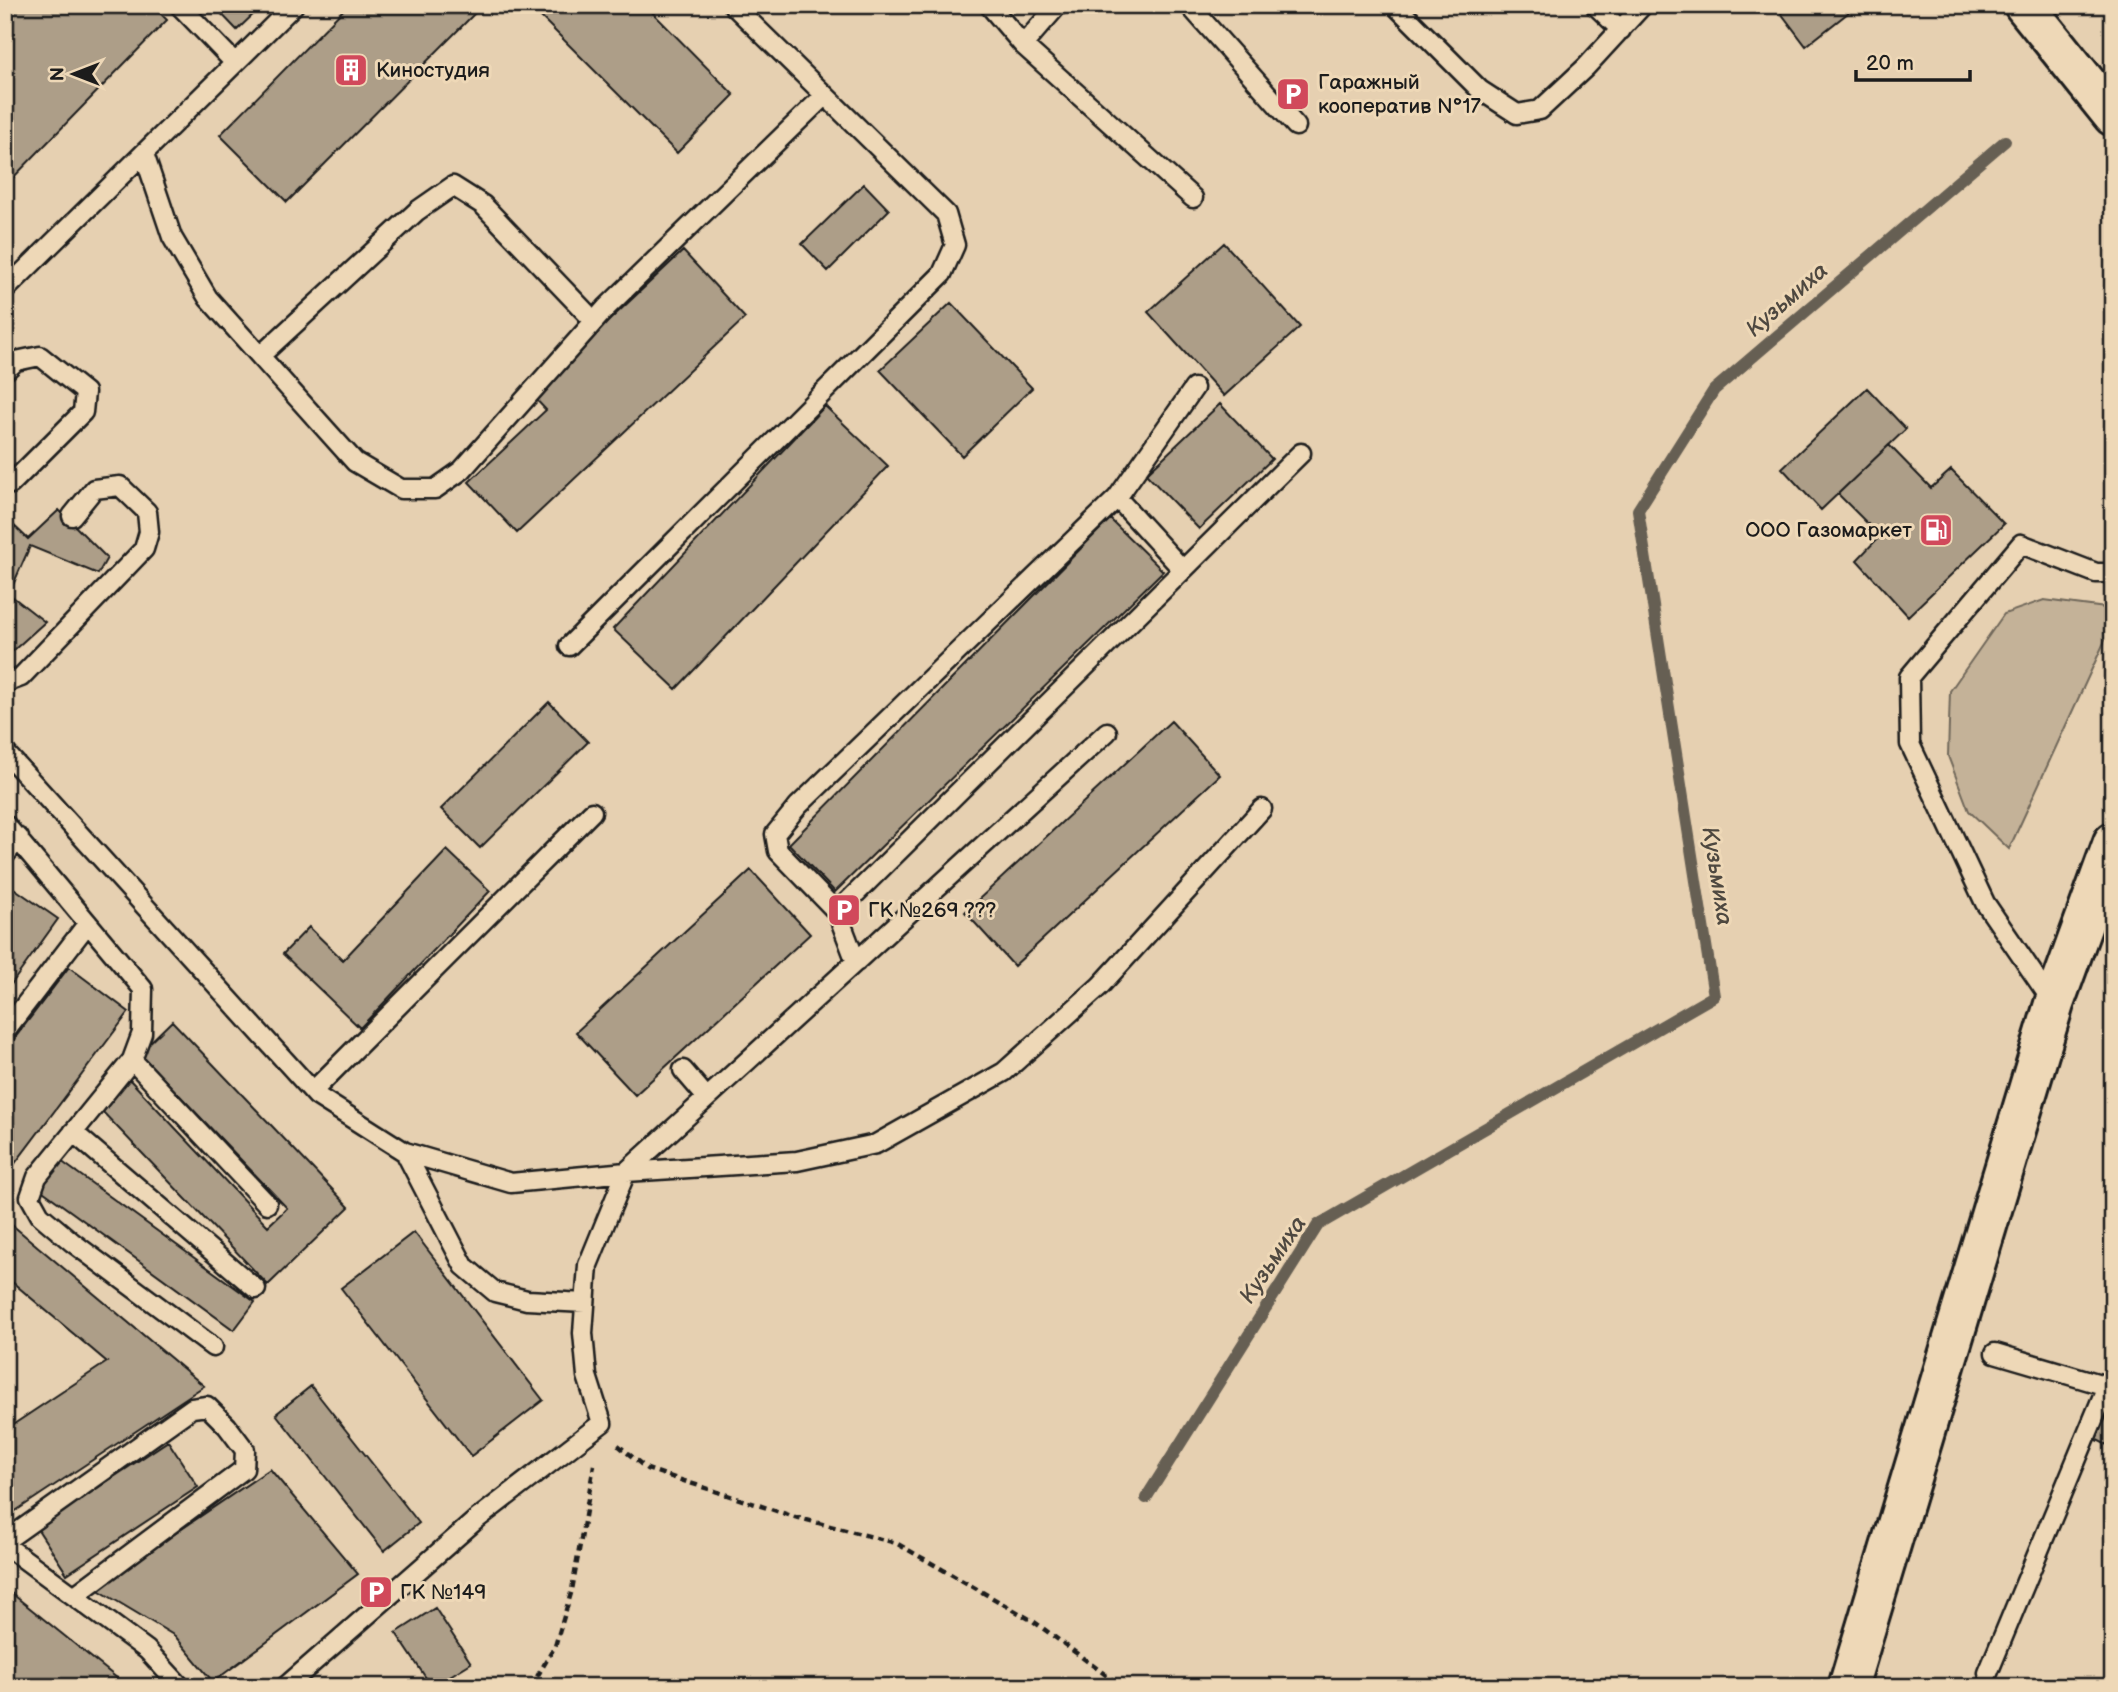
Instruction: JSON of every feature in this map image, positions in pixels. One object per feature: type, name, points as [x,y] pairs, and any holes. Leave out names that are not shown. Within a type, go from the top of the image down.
[{"type":"main road","points":[[2024,5],[2111,112]]},
{"type":"main road","points":[[1849,1687],[2054,1004],[2113,842]]},
{"type":"lane","points":[[179,5],[236,63]]},
{"type":"lane","points":[[5,290],[293,5]]},
{"type":"lane","points":[[569,646],[942,274],[955,245],[946,214],[733,5]]},
{"type":"lane","points":[[989,5],[1023,45],[1193,198]]},
{"type":"lane","points":[[1023,45],[1058,5]]},
{"type":"lane","points":[[1189,5],[1296,126]]},
{"type":"lane","points":[[1395,5],[1480,90],[1517,114],[1540,110],[1587,67],[1643,5]]},
{"type":"lane","points":[[1595,5],[1621,30]]},
{"type":"lane","points":[[144,154],[154,190],[178,247],[208,298],[355,462],[401,489],[435,489],[462,470],[594,321],[824,96]]},
{"type":"lane","points":[[260,356],[417,211],[453,186],[483,205],[594,321]]},
{"type":"lane","points":[[5,371],[16,361],[40,356],[85,392],[83,412],[10,484]]},
{"type":"lane","points":[[856,961],[837,912],[778,851],[775,834],[798,806],[1117,498],[1194,388]]},
{"type":"lane","points":[[837,912],[1301,453]]},
{"type":"lane","points":[[5,683],[21,677],[144,549],[149,532],[147,512],[120,486],[94,489],[72,516]]},
{"type":"lane","points":[[1117,498],[1184,570]]},
{"type":"lane","points":[[2054,1004],[1985,903],[1910,744],[1909,677],[2021,544],[2096,573],[2113,573]]},
{"type":"lane","points":[[285,1687],[477,1519],[602,1423],[587,1376],[583,1333],[585,1303],[589,1265],[626,1172],[1107,732]]},
{"type":"lane","points":[[5,752],[317,1096],[405,1152],[510,1183],[626,1172],[797,1161],[876,1144],[1004,1072],[1100,986],[1262,809]]},
{"type":"lane","points":[[313,1091],[592,812]]},
{"type":"lane","points":[[5,824],[143,989],[142,1033],[132,1060],[37,1177],[30,1196],[40,1215],[213,1347]]},
{"type":"lane","points":[[5,855],[19,838]]},
{"type":"lane","points":[[5,1031],[89,923]]},
{"type":"lane","points":[[132,1060],[267,1204]]},
{"type":"lane","points":[[683,1070],[707,1098]]},
{"type":"lane","points":[[73,1132],[256,1289]]},
{"type":"lane","points":[[405,1152],[464,1266],[495,1292],[527,1300],[585,1303]]},
{"type":"lane","points":[[1988,1673],[2110,1379],[1995,1353]]},
{"type":"lane","points":[[74,1596],[244,1468],[245,1450],[207,1406],[192,1408],[5,1543],[74,1596],[147,1650],[181,1687]]},
{"type":"path","points":[[531,1687],[555,1646],[572,1590],[602,1423]]},
{"type":"path","points":[[602,1423],[615,1442],[647,1469],[795,1517],[896,1543],[1033,1621],[1122,1687]]},
{"type":"shaded area","points":[[2044,600],[2113,609],[2113,623],[2009,849],[1969,811],[1948,756],[1950,691],[2004,614]]},
{"type":"building","points":[[20,5],[152,5],[167,20],[5,186],[5,20]]},
{"type":"building","points":[[213,5],[263,5],[237,30]]},
{"type":"building","name":"Киностудия","points":[[348,5],[483,5],[287,202],[220,135]]},
{"type":"building","points":[[529,5],[645,5],[734,95],[677,153]]},
{"type":"building","points":[[1775,5],[1858,5],[1806,46]]},
{"type":"building","points":[[864,184],[889,210],[828,271],[802,244]]},
{"type":"building","points":[[1224,243],[1300,327],[1224,396],[1148,312]]},
{"type":"building","points":[[683,251],[745,318],[517,533],[469,482],[546,410],[531,394]]},
{"type":"building","points":[[951,303],[1032,388],[962,456],[880,370]]},
{"type":"building","points":[[1867,388],[1906,429],[1821,510],[1782,468]]},
{"type":"building","points":[[1220,404],[1272,459],[1199,529],[1146,474]]},
{"type":"building","points":[[825,406],[888,466],[676,689],[613,629]]},
{"type":"building","name":"ООО Газомаркет","points":[[1889,445],[1931,488],[1951,470],[2004,524],[1908,616],[1857,560],[1880,536],[1838,494]]},
{"type":"building","points":[[59,510],[107,558],[98,574],[30,546],[9,594],[45,622],[5,658],[5,517],[28,539]]},
{"type":"building","points":[[1110,519],[1163,571],[835,892],[789,844]]},
{"type":"building","points":[[549,702],[588,742],[480,848],[441,809]]},
{"type":"building","points":[[1171,721],[1220,775],[1014,966],[965,912]]},
{"type":"building","points":[[447,850],[490,891],[360,1028],[283,954],[309,927],[343,960]]},
{"type":"building","points":[[751,870],[810,934],[635,1095],[576,1032]]},
{"type":"building","points":[[5,882],[58,919],[5,993]]},
{"type":"building","points":[[69,967],[129,1012],[13,1166],[5,1160],[5,1051]]},
{"type":"building","points":[[172,1021],[349,1207],[268,1285],[99,1108],[129,1079],[268,1226],[287,1208],[139,1053]]},
{"type":"building","points":[[61,1161],[255,1302],[234,1330],[40,1189]]},
{"type":"building","points":[[5,1219],[204,1386],[5,1518],[5,1430],[107,1362],[5,1276]]},
{"type":"building","points":[[414,1232],[543,1400],[471,1456],[341,1288]]},
{"type":"building","points":[[311,1386],[419,1523],[384,1551],[276,1414]]},
{"type":"building","points":[[2113,1404],[2113,1448],[2095,1439]]},
{"type":"building","points":[[168,1441],[198,1487],[67,1574],[37,1528]]},
{"type":"building","points":[[270,1469],[358,1574],[213,1682],[175,1636],[95,1588]]},
{"type":"building","points":[[5,1588],[128,1687],[15,1687],[5,1679]]},
{"type":"building","points":[[435,1608],[471,1663],[432,1687],[396,1633]]},
{"type":"waterway","name":"Кузьмиха","points":[[1146,1498],[1318,1225],[1714,996],[1638,510],[1714,390],[2005,141]]},
{"type":"place","name":"Киностудия","points":[[351,70]]},
{"type":"place","name":"Гаражный кооператив N°17","points":[[1293,94]]},
{"type":"place","name":"ООО Газомаркет","points":[[1936,530]]},
{"type":"place","name":"ГК №269 ???","points":[[844,910]]},
{"type":"place","name":"ГК №149","points":[[376,1592]]}]
